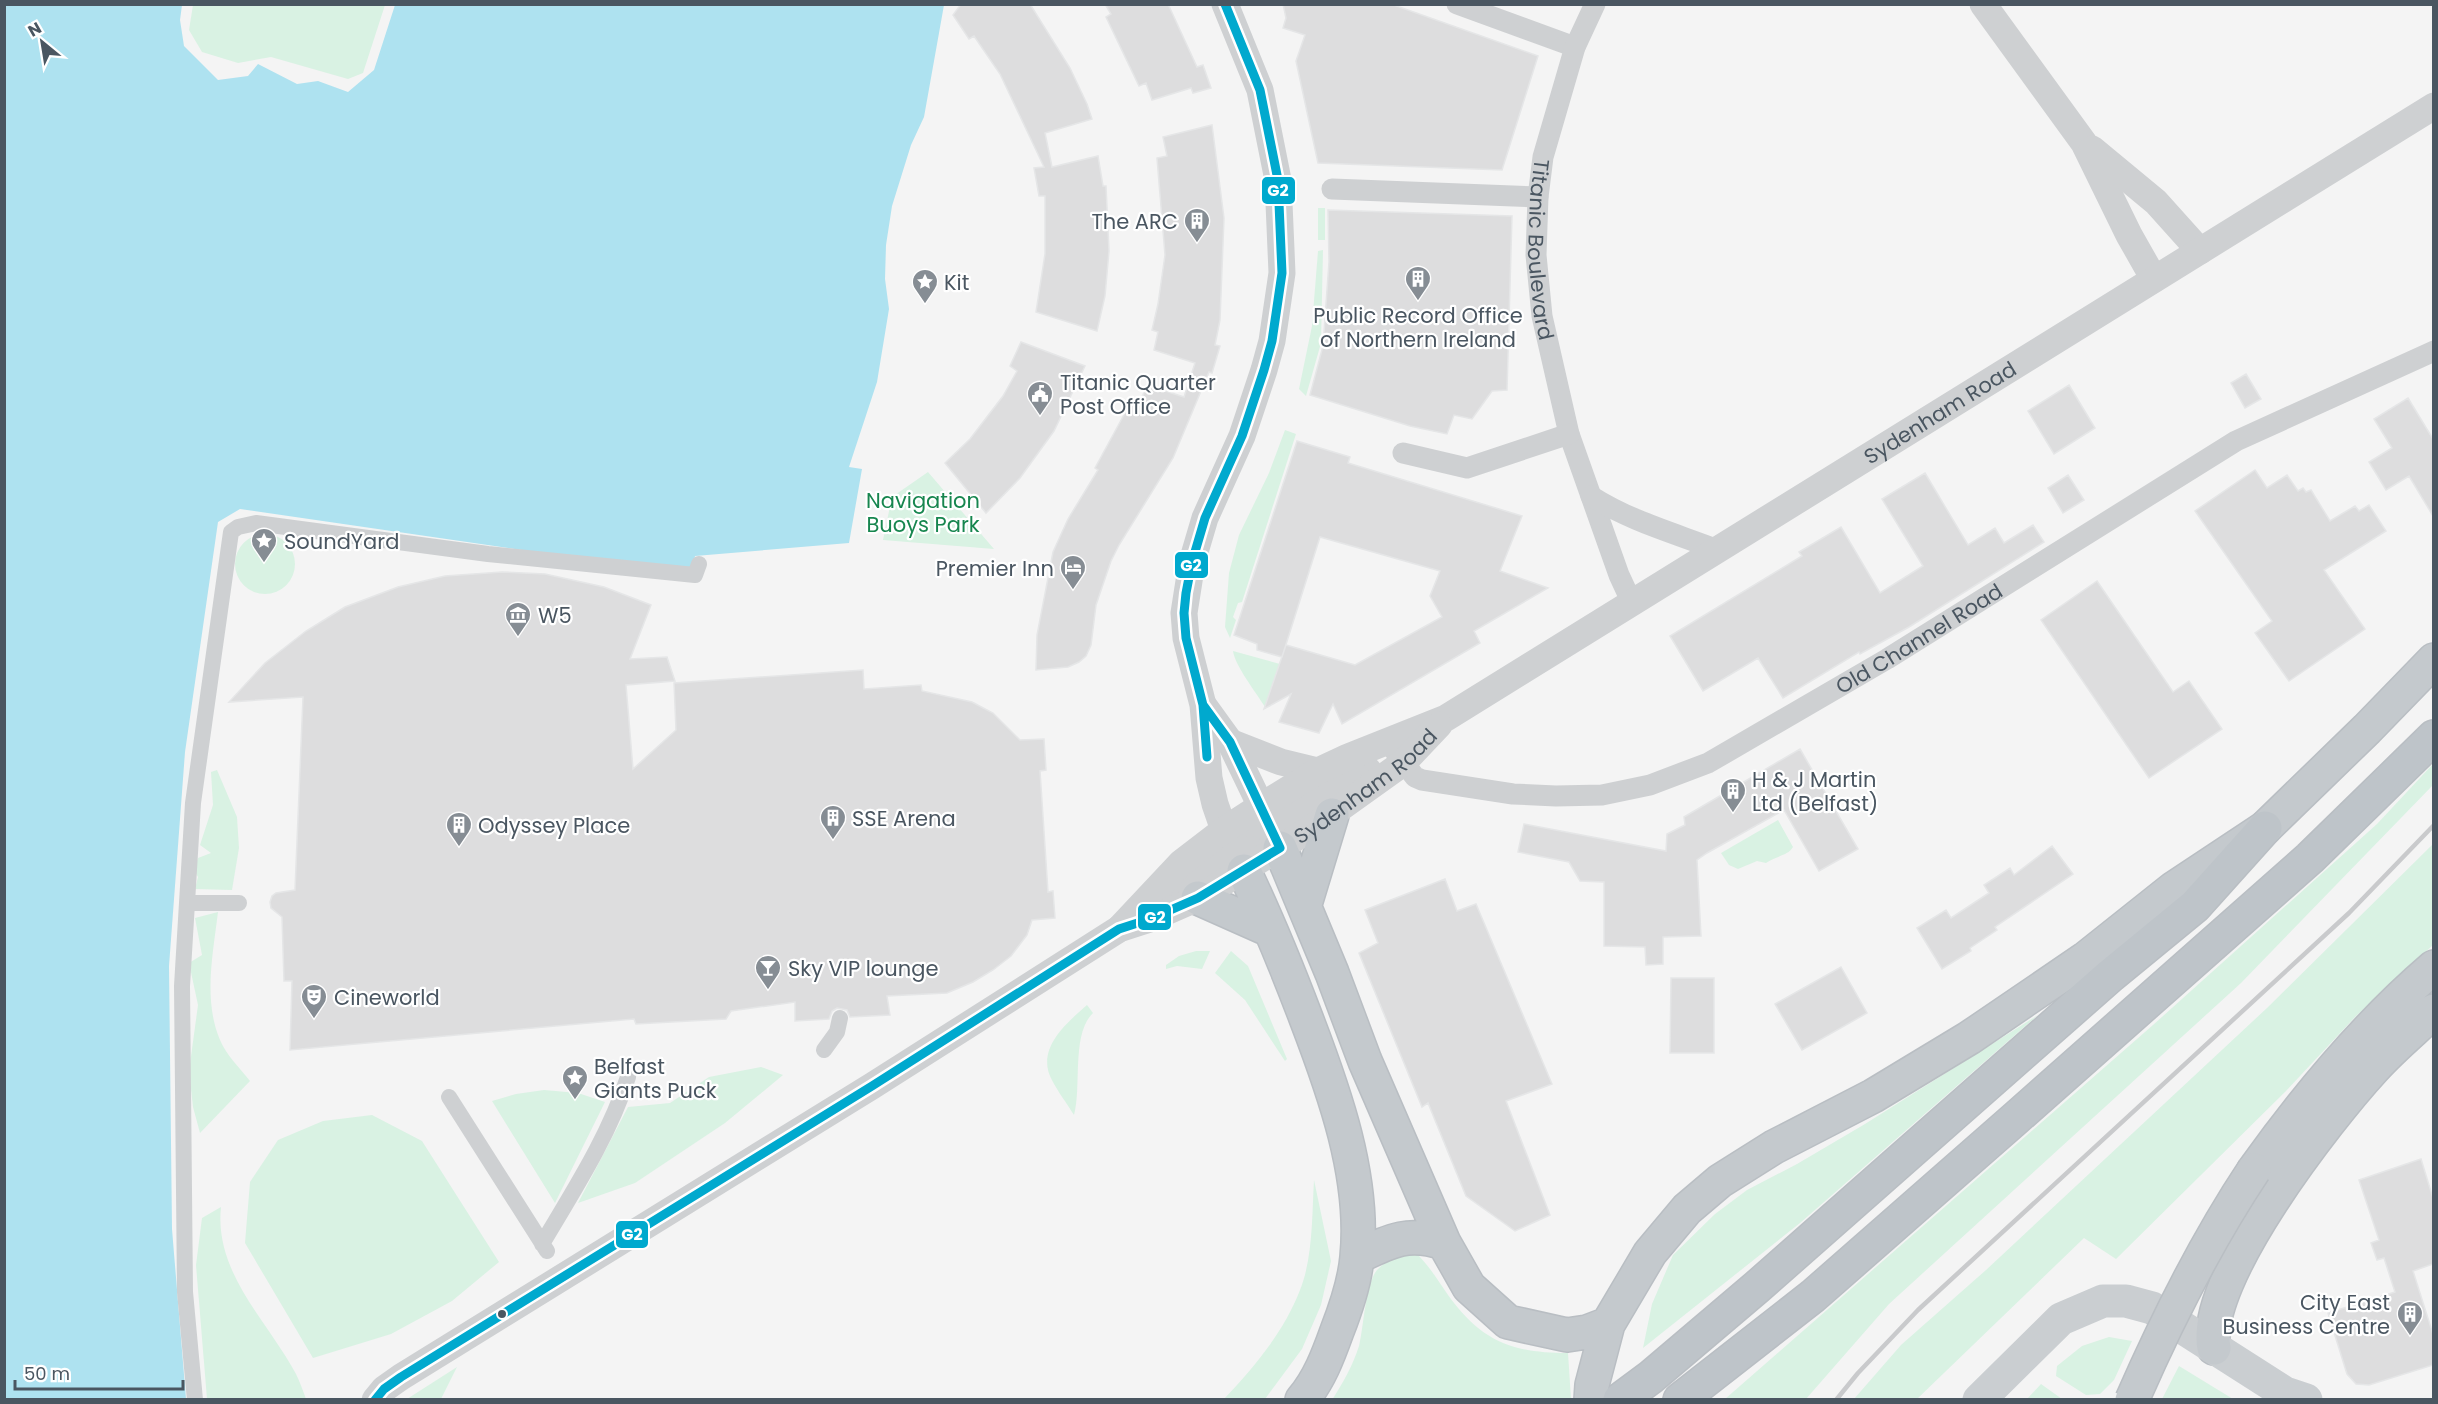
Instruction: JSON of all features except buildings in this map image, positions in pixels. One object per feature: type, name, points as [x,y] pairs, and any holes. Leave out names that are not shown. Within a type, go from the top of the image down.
[{"type":"highway","points":[[1620,1400],[1651,1377],[2102,983],[2195,906],[2265,828],[2367,729],[2433,660]]},
{"type":"highway","points":[[1680,1400],[1813,1296],[2007,1126],[2310,858],[2433,737]]},
{"type":"highway","points":[[1305,904],[1332,815]]},
{"type":"highway","points":[[1271,828],[1305,904],[1365,1061],[1444,1243],[1469,1287],[1508,1322],[1567,1335],[1587,1332],[1608,1324]]},
{"type":"highway","points":[[1591,1400],[1592,1385],[1608,1324],[1650,1253],[1687,1209],[1720,1181],[1774,1147],[1873,1096],[1969,1038],[2085,959],[2173,889],[2265,828]]},
{"type":"highway","points":[[1234,850],[1270,930],[1338,1107],[1347,1140],[1357,1211],[1357,1257],[1345,1310],[1326,1360],[1302,1400]]},
{"type":"highway","points":[[1198,898],[1270,930]]},
{"type":"highway","points":[[2132,1400],[2157,1343],[2197,1265],[2230,1206],[2254,1170],[2297,1110],[2358,1039],[2433,967]]},
{"type":"highway","points":[[2214,1348],[2212,1330],[2223,1290],[2240,1255],[2290,1173],[2331,1117],[2375,1066],[2433,1011]]},
{"type":"highway","points":[[1357,1257],[1395,1239],[1423,1236],[1444,1243]]},
{"type":"main road","points":[[1979,1400],[2061,1319],[2103,1301],[2126,1301],[2152,1308],[2292,1397]]},
{"type":"street","points":[[1225,4],[1260,90],[1278,180],[1282,273],[1272,341],[1264,370],[1242,436],[1205,518],[1192,562],[1184,613],[1186,638],[1203,705],[1209,778],[1215,804],[1234,850]]},
{"type":"street","points":[[1457,4],[1575,48]]},
{"type":"street","name":"Titanic Boulevard","points":[[1595,4],[1575,48],[1543,157],[1538,197],[1536,255],[1542,316],[1569,434],[1619,575],[1632,603]]},
{"type":"street","points":[[1983,4],[2084,142],[2129,235],[2154,279]]},
{"type":"street","name":"Sydenham Road","points":[[375,1400],[384,1389],[401,1377],[872,1086],[1119,929],[1152,894],[1178,886],[1271,828],[1332,815],[1402,751],[1446,718],[2433,106]]},
{"type":"street","points":[[2084,142],[2156,202],[2200,251]]},
{"type":"street","points":[[1332,189],[1538,197]]},
{"type":"street","name":"Old Channel Road","points":[[1402,751],[1415,777],[1444,785],[1513,794],[1556,796],[1602,795],[1650,784],[1708,763],[1887,659],[2236,441],[2433,351]]},
{"type":"street","points":[[1403,453],[1467,468],[1569,434]]},
{"type":"street","points":[[1590,496],[1615,512],[1718,550]]},
{"type":"street","points":[[195,1400],[185,1292],[182,986],[193,803],[231,532],[238,527],[256,523],[488,554],[695,575],[699,564]]},
{"type":"street","points":[[1203,705],[1230,742],[1271,828],[1402,751]]},
{"type":"street","points":[[1230,742],[1281,762],[1318,771]]},
{"type":"street","name":"Sydenham Road","points":[[1119,929],[1150,919],[1198,898],[1234,850],[1271,828],[1318,771],[1402,751]]},
{"type":"street","points":[[187,903],[239,903]]},
{"type":"street","points":[[824,1050],[837,1032],[840,1018]]},
{"type":"street","points":[[449,1097],[545,1248],[590,1163],[628,1077]]},
{"type":"green space","points":[[193,4],[385,5],[363,73],[348,79],[271,57],[238,63],[202,52],[189,30]]},
{"type":"green space","points":[[1318,208],[1325,208],[1325,240],[1318,240]]},
{"type":"green space","points":[[1323,250],[1321,343],[1306,396],[1299,389],[1312,326],[1318,251]]},
{"type":"green space","points":[[1285,430],[1296,434],[1242,602],[1238,603],[1233,617],[1236,620],[1230,638],[1225,627],[1229,573],[1239,535],[1269,473]]},
{"type":"green space","name":"Navigation Buoys Park","points":[[928,472],[994,549],[883,540],[892,497]]},
{"type":"green space","points":[[259,534],[271,534],[282,539],[290,547],[295,564],[293,576],[282,589],[271,594],[259,594],[248,589],[240,581],[235,570],[235,558],[240,547],[248,539]]},
{"type":"green space","points":[[1233,651],[1280,664],[1265,707],[1242,671]]},
{"type":"green space","points":[[2433,764],[2433,785],[2241,983],[1889,1304],[1806,1399],[1725,1399],[2153,1025],[2377,824]]},
{"type":"green space","points":[[217,770],[237,817],[239,848],[232,890],[195,889],[198,877],[194,870],[198,858],[211,853],[200,845],[213,805],[211,772]]},
{"type":"green space","points":[[1778,820],[1793,847],[1791,850],[1766,863],[1757,861],[1738,869],[1729,865],[1721,853]]},
{"type":"green space","points":[[2433,844],[2433,945],[2356,1016],[2286,1091],[2116,1259],[2084,1238],[1917,1399],[1854,1399],[1901,1345],[1986,1270],[2267,1008]]},
{"type":"green space","points":[[218,912],[211,977],[215,1025],[223,1046],[250,1081],[200,1133],[193,1107],[189,1071],[198,1005],[189,963],[202,955],[195,918]]},
{"type":"green space","points":[[1196,951],[1210,951],[1202,969],[1177,966],[1166,969],[1166,965],[1179,956]]},
{"type":"green space","points":[[1231,951],[1248,966],[1287,1059],[1285,1061],[1245,1000],[1215,973]]},
{"type":"green space","points":[[1087,1005],[1093,1013],[1086,1022],[1079,1047],[1074,1115],[1052,1081],[1047,1060],[1058,1033]]},
{"type":"green space","points":[[2038,1015],[1800,1223],[1643,1348],[1652,1304],[1673,1255],[1715,1214],[1747,1190],[1865,1124]]},
{"type":"green space","points":[[761,1067],[783,1075],[725,1123],[635,1183],[578,1203],[628,1107],[670,1103],[709,1077]]},
{"type":"green space","points":[[544,1090],[578,1093],[605,1102],[555,1203],[492,1101],[516,1094]]},
{"type":"green space","points":[[372,1115],[422,1141],[499,1262],[452,1301],[391,1334],[313,1358],[245,1243],[250,1182],[278,1140],[323,1121]]},
{"type":"green space","points":[[1314,1180],[1331,1261],[1321,1305],[1302,1349],[1265,1399],[1224,1399],[1257,1362],[1277,1335],[1300,1290],[1310,1250]]},
{"type":"green space","points":[[221,1207],[221,1231],[234,1275],[296,1374],[306,1399],[207,1399],[196,1265],[202,1218]]},
{"type":"green space","points":[[1414,1251],[1428,1266],[1460,1311],[1486,1334],[1514,1347],[1568,1353],[1571,1399],[1332,1400],[1359,1346],[1367,1295],[1373,1277],[1385,1263]]},
{"type":"green space","points":[[2109,1337],[2132,1341],[2114,1380],[2100,1394],[2086,1395],[2056,1376],[2057,1366],[2082,1346]]},
{"type":"green space","points":[[2179,1366],[2233,1399],[2162,1399]]},
{"type":"green space","points":[[457,1367],[441,1399],[407,1399]]},
{"type":"green space","points":[[2041,1384],[2062,1399],[2027,1399]]},
{"type":"water","points":[[5,5],[182,5],[180,20],[184,46],[218,80],[248,76],[258,64],[297,84],[318,81],[348,92],[374,70],[395,5],[944,5],[924,117],[911,145],[892,206],[886,245],[885,279],[889,309],[877,382],[849,467],[862,469],[849,543],[695,556],[693,570],[563,556],[240,509],[218,522],[185,752],[169,966],[172,1229],[186,1399],[5,1400]]},
{"type":"railway","points":[[1836,1400],[1858,1373],[1918,1310],[2349,913],[2434,825]]},
{"type":"transit line","name":"G2","points":[[1207,757],[1203,705],[1186,638],[1184,613],[1186,593],[1205,518],[1242,436],[1264,370],[1272,341],[1282,273],[1278,180],[1260,90],[1225,4]]},
{"type":"transit line","name":"G2","points":[[375,1400],[384,1389],[401,1377],[872,1086],[1119,929],[1150,919],[1198,898],[1280,848],[1230,742],[1203,705]]},
{"type":"place","name":"The ARC","points":[[1197,244]]},
{"type":"place","name":"Public Record Office of Northern Ireland","points":[[1418,302]]},
{"type":"place","name":"Kit","points":[[925,305]]},
{"type":"place","name":"Titanic Quarter Post Office","points":[[1040,417]]},
{"type":"place","name":"SoundYard","points":[[264,564]]},
{"type":"place","name":"Premier Inn","points":[[1073,591]]},
{"type":"place","name":"W5","points":[[518,638]]},
{"type":"place","name":"H & J Martin Ltd (Belfast)","points":[[1733,814]]},
{"type":"place","name":"SSE Arena","points":[[833,841]]},
{"type":"place","name":"Odyssey Place","points":[[459,848]]},
{"type":"place","name":"Sky VIP lounge","points":[[768,991]]},
{"type":"place","name":"Cineworld","points":[[314,1020]]},
{"type":"place","name":"Belfast Giants Puck","points":[[575,1101]]},
{"type":"place","name":"City East Business Centre","points":[[2410,1337]]}]
